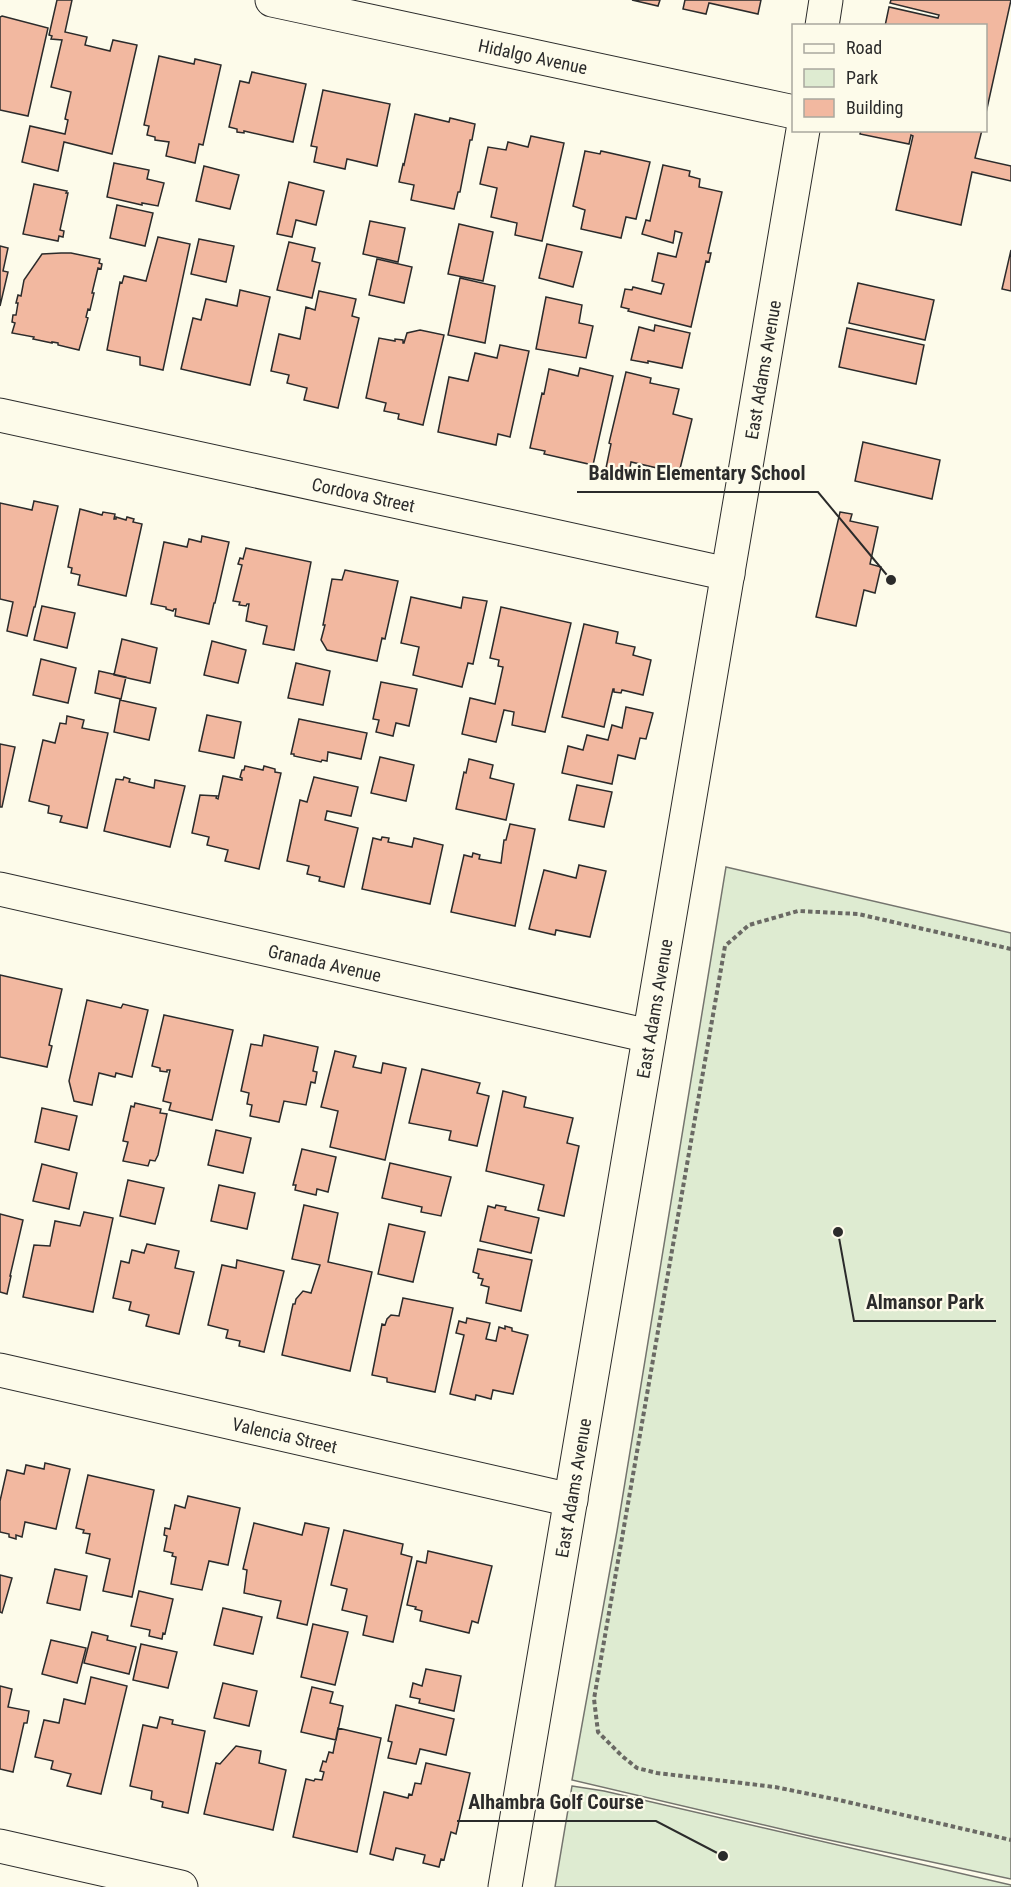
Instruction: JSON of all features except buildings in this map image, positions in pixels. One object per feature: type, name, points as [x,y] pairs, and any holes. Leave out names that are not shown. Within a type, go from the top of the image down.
[{"type":"street","name":"Hidalgo Avenue","points":[[272,0],[792,112]]},
{"type":"street","points":[[822,24],[826,0]]},
{"type":"street","name":"East Adams Avenue","points":[[505,1887],[803,132]]},
{"type":"street","name":"Cordova Street","points":[[0,415],[728,574]]},
{"type":"street","name":"Granada Avenue","points":[[0,889],[649,1036]]},
{"type":"street","name":"Valencia Street","points":[[0,1370],[571,1500]]},
{"type":"street","points":[[0,1846],[182,1887]]},
{"type":"path","points":[[1011,949],[858,915],[798,911],[749,926],[725,946],[594,1699],[598,1732],[637,1768],[657,1773],[775,1787],[1011,1840]]},
{"type":"green space","points":[[726,867],[1011,933],[1011,1879],[815,1837],[572,1780],[617,1531]]},
{"type":"green space","points":[[572,1786],[604,1791],[1011,1885],[1011,1887],[555,1887]]},
{"type":"place","name":"Baldwin Elementary School","points":[[891,580]]},
{"type":"place","name":"Almansor Park","points":[[838,1232]]},
{"type":"place","name":"Alhambra Golf Course","points":[[723,1856]]}]
